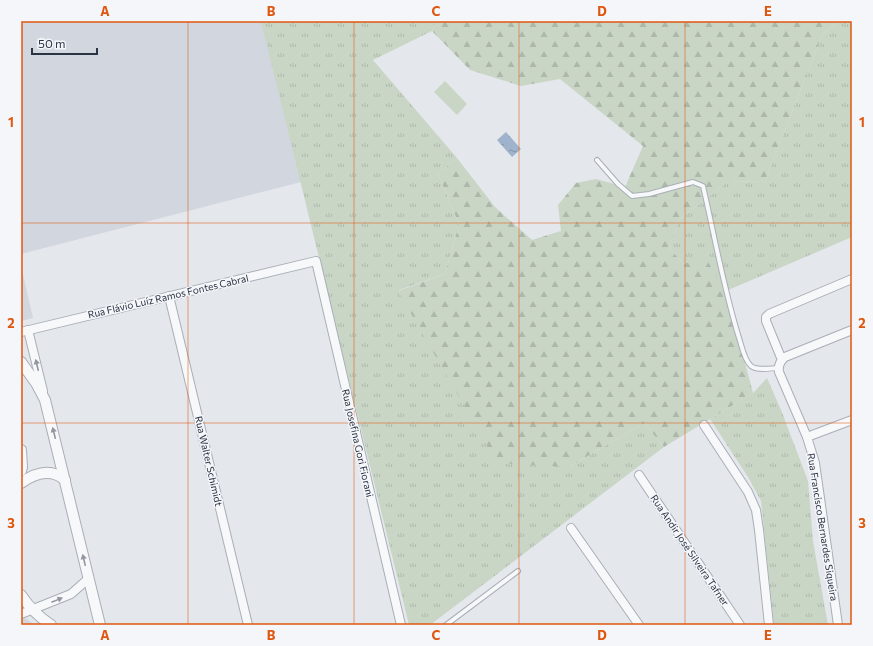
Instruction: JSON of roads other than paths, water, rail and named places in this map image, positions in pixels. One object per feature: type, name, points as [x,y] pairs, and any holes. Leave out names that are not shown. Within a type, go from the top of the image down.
[{"type":"street","name":"Rua Flávio Luíz Ramos Fontes Cabral","points":[[25,331],[316,261]]},
{"type":"street","name":"Rua Josefina Gori Fiorani","points":[[316,261],[401,625]]},
{"type":"street","name":"Rua Francisco Bernardes Siqueira","points":[[838,625],[815,463],[807,437],[778,372],[780,364],[766,317],[768,314],[852,279]]},
{"type":"street","name":"Rua Walter Schimidt","points":[[169,296],[248,625]]},
{"type":"street","points":[[780,364],[786,357],[852,330]]},
{"type":"street","points":[[25,331],[45,400],[100,625]]},
{"type":"street","points":[[21,362],[36,383],[45,400]]},
{"type":"street","points":[[807,437],[852,420]]},
{"type":"street","points":[[704,425],[748,492],[756,510],[769,625]]},
{"type":"street","points":[[21,450],[21,471]]},
{"type":"street","points":[[21,483],[27,478],[44,473],[60,475],[65,480]]},
{"type":"street","name":"Rua Andir José Silveira Tafner","points":[[639,475],[740,625]]},
{"type":"street","points":[[571,528],[639,625]]},
{"type":"street","points":[[21,614],[71,594],[88,579]]},
{"type":"street","points":[[21,595],[32,609],[43,620],[51,625]]},
{"type":"lane","points":[[597,160],[618,184],[632,196],[649,194],[693,182],[703,186],[726,291],[744,354],[750,365],[753,367],[761,368],[780,364]]},
{"type":"lane","points":[[446,625],[518,571]]},
{"type":"water","points":[[506,132],[521,149],[512,157],[497,140]]}]
